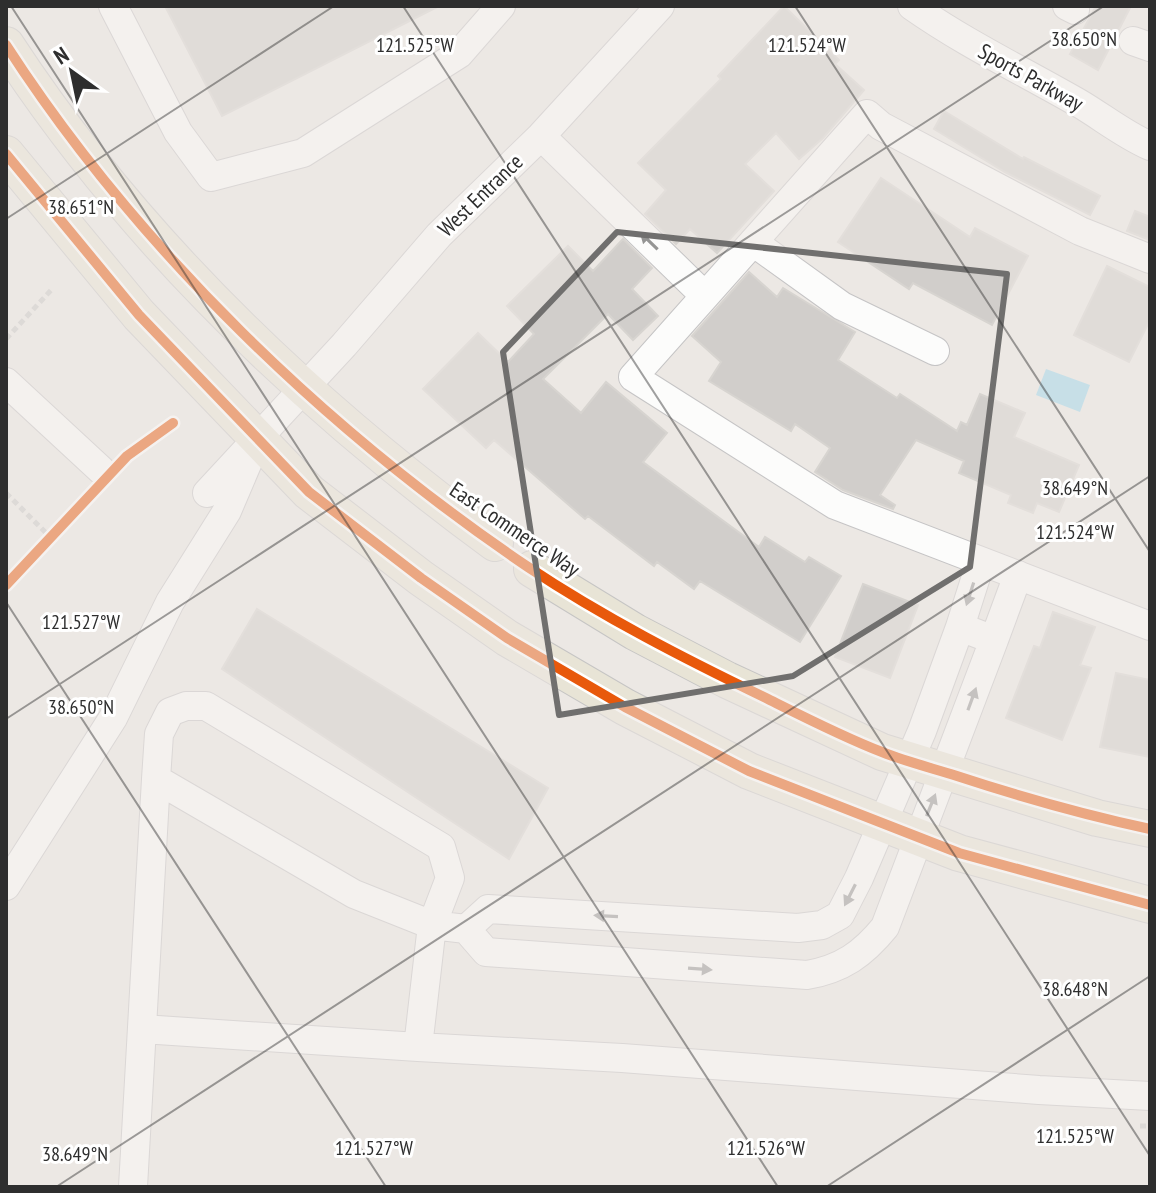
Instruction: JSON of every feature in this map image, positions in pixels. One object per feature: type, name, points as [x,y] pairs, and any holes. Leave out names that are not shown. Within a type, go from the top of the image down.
[{"type":"main road","name":"East Commerce Way","points":[[6,45],[87,156],[153,237],[220,309],[362,440],[495,543]]},
{"type":"main road","points":[[6,154],[139,315],[309,492],[421,578],[507,638],[625,707],[749,771],[959,853],[1150,905]]},
{"type":"main road","name":"East Commerce Way","points":[[532,569],[635,632],[727,680],[882,752],[1097,818],[1150,829]]},
{"type":"street","points":[[113,6],[178,132],[211,177],[303,153],[459,54],[501,6]]},
{"type":"street","name":"West Entrance","points":[[207,493],[439,235],[541,136],[660,6]]},
{"type":"street","name":"Sports Parkway","points":[[912,6],[1017,71],[1150,146]]},
{"type":"street","points":[[1150,259],[1080,231],[881,126],[867,114],[633,377],[835,505],[1150,626]]},
{"type":"street","points":[[541,136],[705,296]]},
{"type":"street","points":[[753,242],[842,306],[935,351]]},
{"type":"street","points":[[6,382],[101,470]]},
{"type":"street","points":[[6,886],[113,718],[170,602],[227,511],[258,437]]},
{"type":"street","name":"East Commerce Way","points":[[495,543],[532,569]]},
{"type":"street","points":[[466,929],[488,909],[798,928],[822,925],[840,915],[909,761],[960,627],[981,561]]},
{"type":"street","points":[[156,779],[354,894],[432,925],[466,929],[486,952],[751,973],[807,975],[829,971],[869,947],[885,927],[1018,575]]},
{"type":"street","points":[[960,627],[994,640]]},
{"type":"street","points":[[133,1187],[159,734],[170,712],[186,706],[206,706],[441,847],[450,878],[432,925],[418,1047]]},
{"type":"street","points":[[142,1029],[622,1058],[1150,1096]]},
{"type":"path","points":[[6,339],[53,288]]},
{"type":"path","points":[[6,493],[47,534]]},
{"type":"path","points":[[1140,1126],[1150,1126]]},
{"type":"highlighted area","points":[[617,232],[1007,274],[970,567],[793,676],[559,715],[503,352]]},
{"type":"water","points":[[1046,369],[1090,385],[1080,412],[1036,395]]},
{"type":"building","points":[[165,6],[439,6],[222,116]]},
{"type":"building","points":[[784,6],[839,60],[835,64],[864,90],[823,138],[799,159],[776,133],[745,164],[774,191],[717,253],[690,229],[676,244],[645,214],[666,190],[638,163],[721,79],[718,76]]},
{"type":"building","points":[[1096,6],[1131,6],[1098,70],[1070,54]]},
{"type":"building","points":[[944,111],[1023,159],[1100,196],[1090,215],[1005,172],[934,129]]},
{"type":"building","points":[[881,178],[970,237],[975,228],[1028,256],[992,325],[913,283],[909,289],[838,242]]},
{"type":"building","points":[[1135,211],[1150,217],[1150,240],[1127,231]]},
{"type":"building","points":[[623,239],[652,268],[632,289],[658,316],[633,340],[608,314],[543,379],[581,413],[606,382],[667,433],[643,462],[759,547],[765,537],[805,562],[809,557],[841,576],[800,642],[700,581],[694,589],[657,562],[654,566],[588,516],[585,519],[494,440],[486,448],[423,389],[478,333],[508,362],[534,334],[507,306],[568,246],[593,271]]},
{"type":"building","points":[[1107,266],[1150,287],[1150,320],[1129,362],[1074,335]]},
{"type":"building","points":[[749,272],[777,297],[783,288],[855,332],[838,360],[897,398],[900,394],[957,431],[961,422],[967,425],[980,394],[1025,413],[1014,437],[1079,465],[1059,512],[1037,503],[1033,513],[1008,503],[1011,495],[959,473],[964,461],[916,440],[880,495],[895,505],[893,509],[843,490],[815,472],[830,448],[795,424],[791,431],[709,381],[721,362],[692,336]]},
{"type":"building","points":[[863,584],[918,605],[890,678],[835,657]]},
{"type":"building","points":[[257,609],[548,788],[509,859],[222,669]]},
{"type":"building","points":[[1053,612],[1095,627],[1080,665],[1091,668],[1062,740],[1006,718],[1034,646],[1040,648]]},
{"type":"building","points":[[1116,673],[1150,680],[1150,757],[1100,747]]},
{"type":"cycle path","points":[[6,45],[115,194],[241,332],[380,457],[528,567],[675,653],[867,746],[1029,798],[1150,829]]},
{"type":"cycle path","points":[[6,154],[139,315],[309,492],[421,578],[507,638],[625,707],[749,771],[959,853],[1150,905]]},
{"type":"cycle path","points":[[6,585],[127,456],[173,423]]}]
